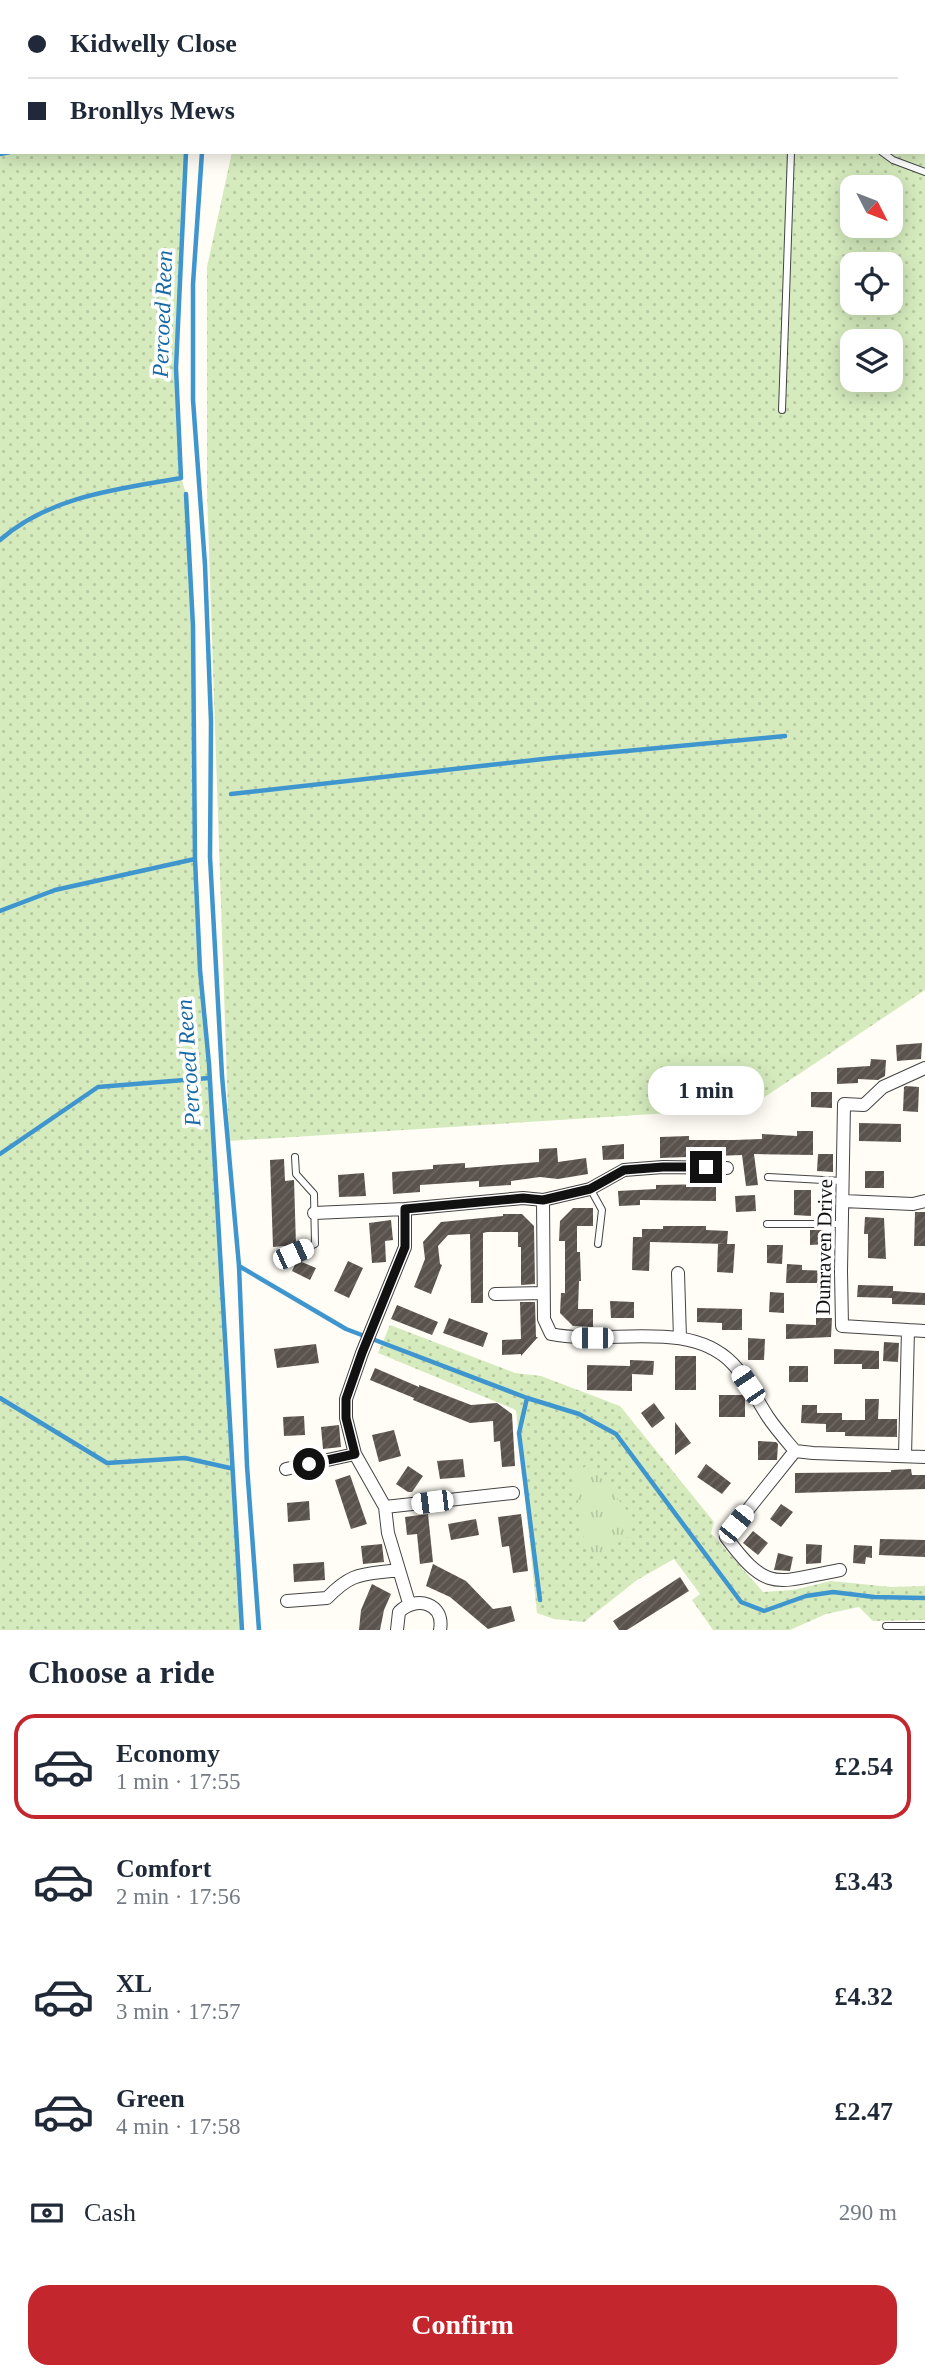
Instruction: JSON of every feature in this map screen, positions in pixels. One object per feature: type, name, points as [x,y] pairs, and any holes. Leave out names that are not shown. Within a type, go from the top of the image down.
[{"type":"street","name":"Dunraven Drive","points":[[908,1330],[842,1326],[844,1104],[864,1105],[883,1087],[925,1068]]},
{"type":"street","points":[[314,1213],[405,1209],[523,1198],[543,1200],[590,1189],[624,1170],[663,1167],[727,1168]]},
{"type":"street","points":[[543,1200],[544,1319],[551,1334],[569,1338],[680,1338],[715,1348],[734,1364],[769,1419],[794,1451],[925,1457]]},
{"type":"street","points":[[843,1200],[913,1205],[925,1200]]},
{"type":"street","points":[[405,1209],[405,1247],[346,1399],[346,1418],[355,1454],[386,1507],[388,1533],[409,1604]]},
{"type":"street","points":[[678,1273],[680,1338]]},
{"type":"street","points":[[495,1294],[543,1293]]},
{"type":"street","points":[[905,1456],[908,1330],[925,1331]]},
{"type":"street","points":[[794,1451],[726,1537],[745,1563],[761,1576],[780,1582],[840,1570]]},
{"type":"street","points":[[286,1469],[355,1454]]},
{"type":"street","points":[[386,1507],[513,1493]]},
{"type":"street","points":[[287,1601],[327,1598],[344,1580],[359,1575],[398,1570]]},
{"type":"street","points":[[397,1630],[399,1612],[409,1604],[422,1602],[434,1608],[438,1614],[440,1630]]},
{"type":"lane","points":[[782,410],[791,154]]},
{"type":"lane","points":[[884,154],[925,172]]},
{"type":"lane","points":[[289,1260],[293,1254],[315,1244],[314,1194],[296,1174],[295,1157]]},
{"type":"lane","points":[[768,1177],[844,1181]]},
{"type":"lane","points":[[823,1224],[824,1181]]},
{"type":"lane","points":[[590,1189],[602,1210],[598,1244]]},
{"type":"lane","points":[[768,1224],[842,1224]]},
{"type":"lane","points":[[886,1626],[925,1626]]},
{"type":"green space","points":[[0,154],[186,154],[176,368],[181,477],[186,494],[193,626],[195,859],[200,970],[209,1064],[242,1630],[0,1630]]},
{"type":"green space","points":[[232,154],[925,154],[925,990],[748,1108],[229,1141],[207,491],[207,267]]},
{"type":"green space","points":[[390,1325],[515,1373],[541,1376],[620,1406],[714,1522],[711,1533],[763,1592],[793,1590],[831,1581],[891,1587],[925,1586],[925,1620],[873,1621],[859,1607],[826,1614],[790,1630],[713,1630],[692,1600],[700,1594],[674,1559],[637,1580],[584,1622],[554,1619],[537,1613],[516,1410],[378,1353]]},
{"type":"green space","points":[[590,1464],[633,1518],[631,1535],[598,1556],[585,1548],[574,1473]]},
{"type":"building","points":[[922,1043],[921,1059],[897,1061],[896,1045]]},
{"type":"building","points":[[871,1059],[886,1060],[885,1076],[878,1080],[858,1079],[858,1083],[837,1084],[837,1068],[870,1066]]},
{"type":"building","points":[[906,1086],[919,1087],[918,1112],[903,1111]]},
{"type":"building","points":[[811,1092],[832,1092],[832,1108],[811,1107]]},
{"type":"building","points":[[859,1123],[901,1124],[901,1142],[859,1141]]},
{"type":"building","points":[[797,1131],[813,1131],[813,1155],[754,1154],[758,1185],[746,1186],[742,1155],[660,1158],[660,1137],[689,1136],[689,1140],[762,1139],[762,1134],[797,1136]]},
{"type":"building","points":[[624,1144],[624,1159],[603,1160],[602,1146]]},
{"type":"building","points":[[557,1148],[558,1162],[586,1158],[588,1174],[558,1179],[540,1177],[511,1181],[511,1185],[479,1187],[479,1181],[420,1185],[420,1192],[393,1194],[392,1172],[433,1169],[433,1165],[465,1163],[465,1168],[539,1162],[539,1149]]},
{"type":"building","points":[[818,1154],[833,1154],[833,1172],[817,1171]]},
{"type":"building","points":[[284,1159],[285,1181],[294,1180],[296,1245],[273,1247],[270,1160]]},
{"type":"building","points":[[865,1171],[884,1171],[884,1188],[865,1188]]},
{"type":"building","points":[[364,1173],[366,1196],[339,1197],[338,1175]]},
{"type":"building","points":[[716,1184],[716,1201],[640,1200],[640,1205],[619,1206],[618,1191],[656,1189],[656,1185]]},
{"type":"building","points":[[794,1190],[811,1190],[811,1216],[794,1215]]},
{"type":"building","points":[[755,1195],[756,1211],[736,1212],[735,1196]]},
{"type":"building","points":[[573,1208],[593,1208],[593,1226],[577,1226],[577,1252],[580,1252],[581,1281],[578,1309],[593,1309],[593,1327],[573,1326],[560,1313],[561,1293],[565,1293],[565,1241],[559,1241],[560,1221]]},
{"type":"building","points":[[915,1212],[925,1212],[925,1246],[914,1246]]},
{"type":"building","points":[[522,1214],[534,1226],[535,1284],[521,1285],[521,1247],[518,1247],[518,1232],[487,1232],[483,1233],[483,1303],[471,1303],[470,1234],[448,1235],[438,1246],[442,1265],[431,1294],[414,1287],[425,1259],[423,1242],[441,1222]]},
{"type":"building","points":[[865,1217],[884,1218],[886,1259],[868,1258],[868,1234],[864,1234]]},
{"type":"building","points":[[391,1220],[393,1240],[385,1241],[386,1262],[372,1263],[369,1223]]},
{"type":"building","points":[[663,1226],[706,1226],[706,1230],[728,1231],[727,1244],[650,1242],[649,1271],[632,1270],[633,1237],[642,1237],[642,1229],[663,1229]]},
{"type":"building","points":[[810,1230],[829,1230],[829,1244],[810,1245]]},
{"type":"building","points":[[718,1244],[735,1244],[733,1273],[717,1272]]},
{"type":"building","points":[[767,1245],[783,1245],[782,1264],[767,1263]]},
{"type":"building","points":[[297,1260],[316,1268],[310,1280],[292,1271]]},
{"type":"building","points":[[348,1261],[363,1268],[349,1298],[334,1291]]},
{"type":"building","points":[[787,1264],[802,1265],[802,1270],[832,1271],[832,1289],[817,1289],[817,1283],[786,1283]]},
{"type":"building","points":[[858,1285],[893,1286],[893,1291],[925,1293],[925,1305],[892,1304],[892,1298],[857,1297]]},
{"type":"building","points":[[770,1292],[784,1293],[784,1313],[769,1312]]},
{"type":"building","points":[[610,1301],[634,1302],[634,1318],[611,1318]]},
{"type":"building","points":[[520,1302],[535,1302],[538,1337],[521,1356],[502,1355],[502,1340],[521,1339]]},
{"type":"building","points":[[397,1305],[438,1322],[432,1335],[391,1319]]},
{"type":"building","points":[[697,1308],[742,1309],[742,1330],[722,1330],[722,1323],[697,1322]]},
{"type":"building","points":[[449,1318],[488,1333],[483,1347],[443,1333]]},
{"type":"building","points":[[816,1318],[832,1318],[831,1337],[786,1339],[786,1324],[816,1325]]},
{"type":"building","points":[[748,1338],[765,1339],[764,1360],[748,1360]]},
{"type":"building","points":[[884,1342],[899,1343],[898,1362],[883,1361]]},
{"type":"building","points":[[316,1344],[319,1363],[277,1368],[274,1349]]},
{"type":"building","points":[[834,1349],[879,1351],[879,1369],[862,1369],[862,1364],[834,1364]]},
{"type":"building","points":[[675,1356],[696,1356],[696,1390],[675,1390]]},
{"type":"building","points":[[630,1360],[654,1361],[653,1375],[632,1374],[632,1391],[587,1390],[587,1365],[630,1366]]},
{"type":"building","points":[[789,1366],[808,1366],[808,1382],[789,1382]]},
{"type":"building","points":[[375,1368],[471,1405],[497,1403],[512,1414],[515,1466],[502,1467],[500,1441],[494,1442],[493,1421],[470,1423],[413,1400],[414,1398],[370,1380]]},
{"type":"building","points":[[719,1395],[745,1395],[745,1417],[719,1417]]},
{"type":"building","points":[[865,1399],[879,1399],[878,1419],[897,1419],[897,1437],[845,1436],[845,1432],[826,1432],[826,1424],[801,1423],[802,1405],[817,1405],[817,1413],[842,1413],[842,1420],[865,1420]]},
{"type":"building","points":[[654,1403],[665,1418],[652,1428],[641,1413]]},
{"type":"building","points":[[304,1416],[305,1435],[284,1436],[283,1417]]},
{"type":"building","points":[[675,1422],[691,1443],[675,1455]]},
{"type":"building","points":[[339,1425],[341,1447],[323,1449],[321,1427]]},
{"type":"building","points":[[394,1430],[401,1456],[379,1462],[372,1435]]},
{"type":"building","points":[[758,1441],[778,1444],[777,1460],[758,1460]]},
{"type":"building","points":[[463,1459],[465,1477],[440,1479],[437,1461]]},
{"type":"building","points":[[706,1464],[731,1483],[722,1494],[697,1477]]},
{"type":"building","points":[[408,1466],[423,1476],[412,1492],[396,1484]]},
{"type":"building","points":[[911,1469],[912,1475],[925,1475],[925,1489],[795,1493],[795,1473],[891,1472]]},
{"type":"building","points":[[350,1475],[367,1524],[351,1529],[335,1480]]},
{"type":"building","points":[[309,1501],[310,1520],[288,1522],[287,1503]]},
{"type":"building","points":[[781,1504],[793,1512],[781,1527],[770,1519]]},
{"type":"building","points":[[428,1514],[433,1562],[420,1564],[417,1534],[407,1535],[405,1517]]},
{"type":"building","points":[[521,1514],[528,1571],[513,1573],[509,1546],[502,1547],[498,1517]]},
{"type":"building","points":[[476,1519],[479,1535],[451,1540],[448,1524]]},
{"type":"building","points":[[753,1531],[768,1543],[758,1555],[743,1543]]},
{"type":"building","points":[[880,1539],[925,1540],[925,1557],[879,1555]]},
{"type":"building","points":[[382,1544],[384,1562],[363,1564],[361,1546]]},
{"type":"building","points":[[806,1544],[822,1545],[821,1563],[806,1564]]},
{"type":"building","points":[[854,1545],[872,1546],[872,1558],[866,1557],[865,1564],[853,1563]]},
{"type":"building","points":[[778,1553],[793,1557],[790,1571],[774,1570]]},
{"type":"building","points":[[324,1562],[325,1580],[294,1582],[293,1564]]},
{"type":"building","points":[[433,1564],[466,1581],[493,1609],[511,1606],[515,1621],[488,1629],[450,1597],[426,1586]]},
{"type":"building","points":[[680,1577],[689,1591],[627,1630],[619,1630],[613,1621]]},
{"type":"building","points":[[372,1584],[391,1594],[380,1630],[359,1630],[361,1610]]},
{"type":"waterway","name":"Percoed Reen","points":[[0,540],[20,525],[63,504],[109,491],[181,478],[176,368],[186,154]]},
{"type":"waterway","points":[[202,154],[193,284],[193,400],[205,565],[211,722],[210,857],[222,1076],[239,1266],[247,1466],[259,1630]]},
{"type":"waterway","name":"Percoed Reen","points":[[186,494],[193,626],[195,859],[200,970],[209,1064],[242,1630]]},
{"type":"waterway","points":[[231,794],[552,758],[785,736]]},
{"type":"waterway","points":[[0,911],[55,890],[195,859]]},
{"type":"waterway","points":[[0,1154],[98,1087],[209,1078]]},
{"type":"waterway","points":[[239,1266],[346,1329],[527,1398],[579,1414],[616,1434],[741,1602],[764,1611],[806,1596],[833,1592],[874,1597],[925,1598]]},
{"type":"waterway","points":[[0,1398],[107,1463],[185,1458],[230,1468]]},
{"type":"waterway","points":[[527,1398],[519,1433],[540,1600]]},
{"type":"route","points":[[309,1464],[355,1454],[346,1418],[346,1399],[405,1247],[405,1209],[523,1198],[543,1200],[590,1189],[624,1170],[706,1167]]}]
